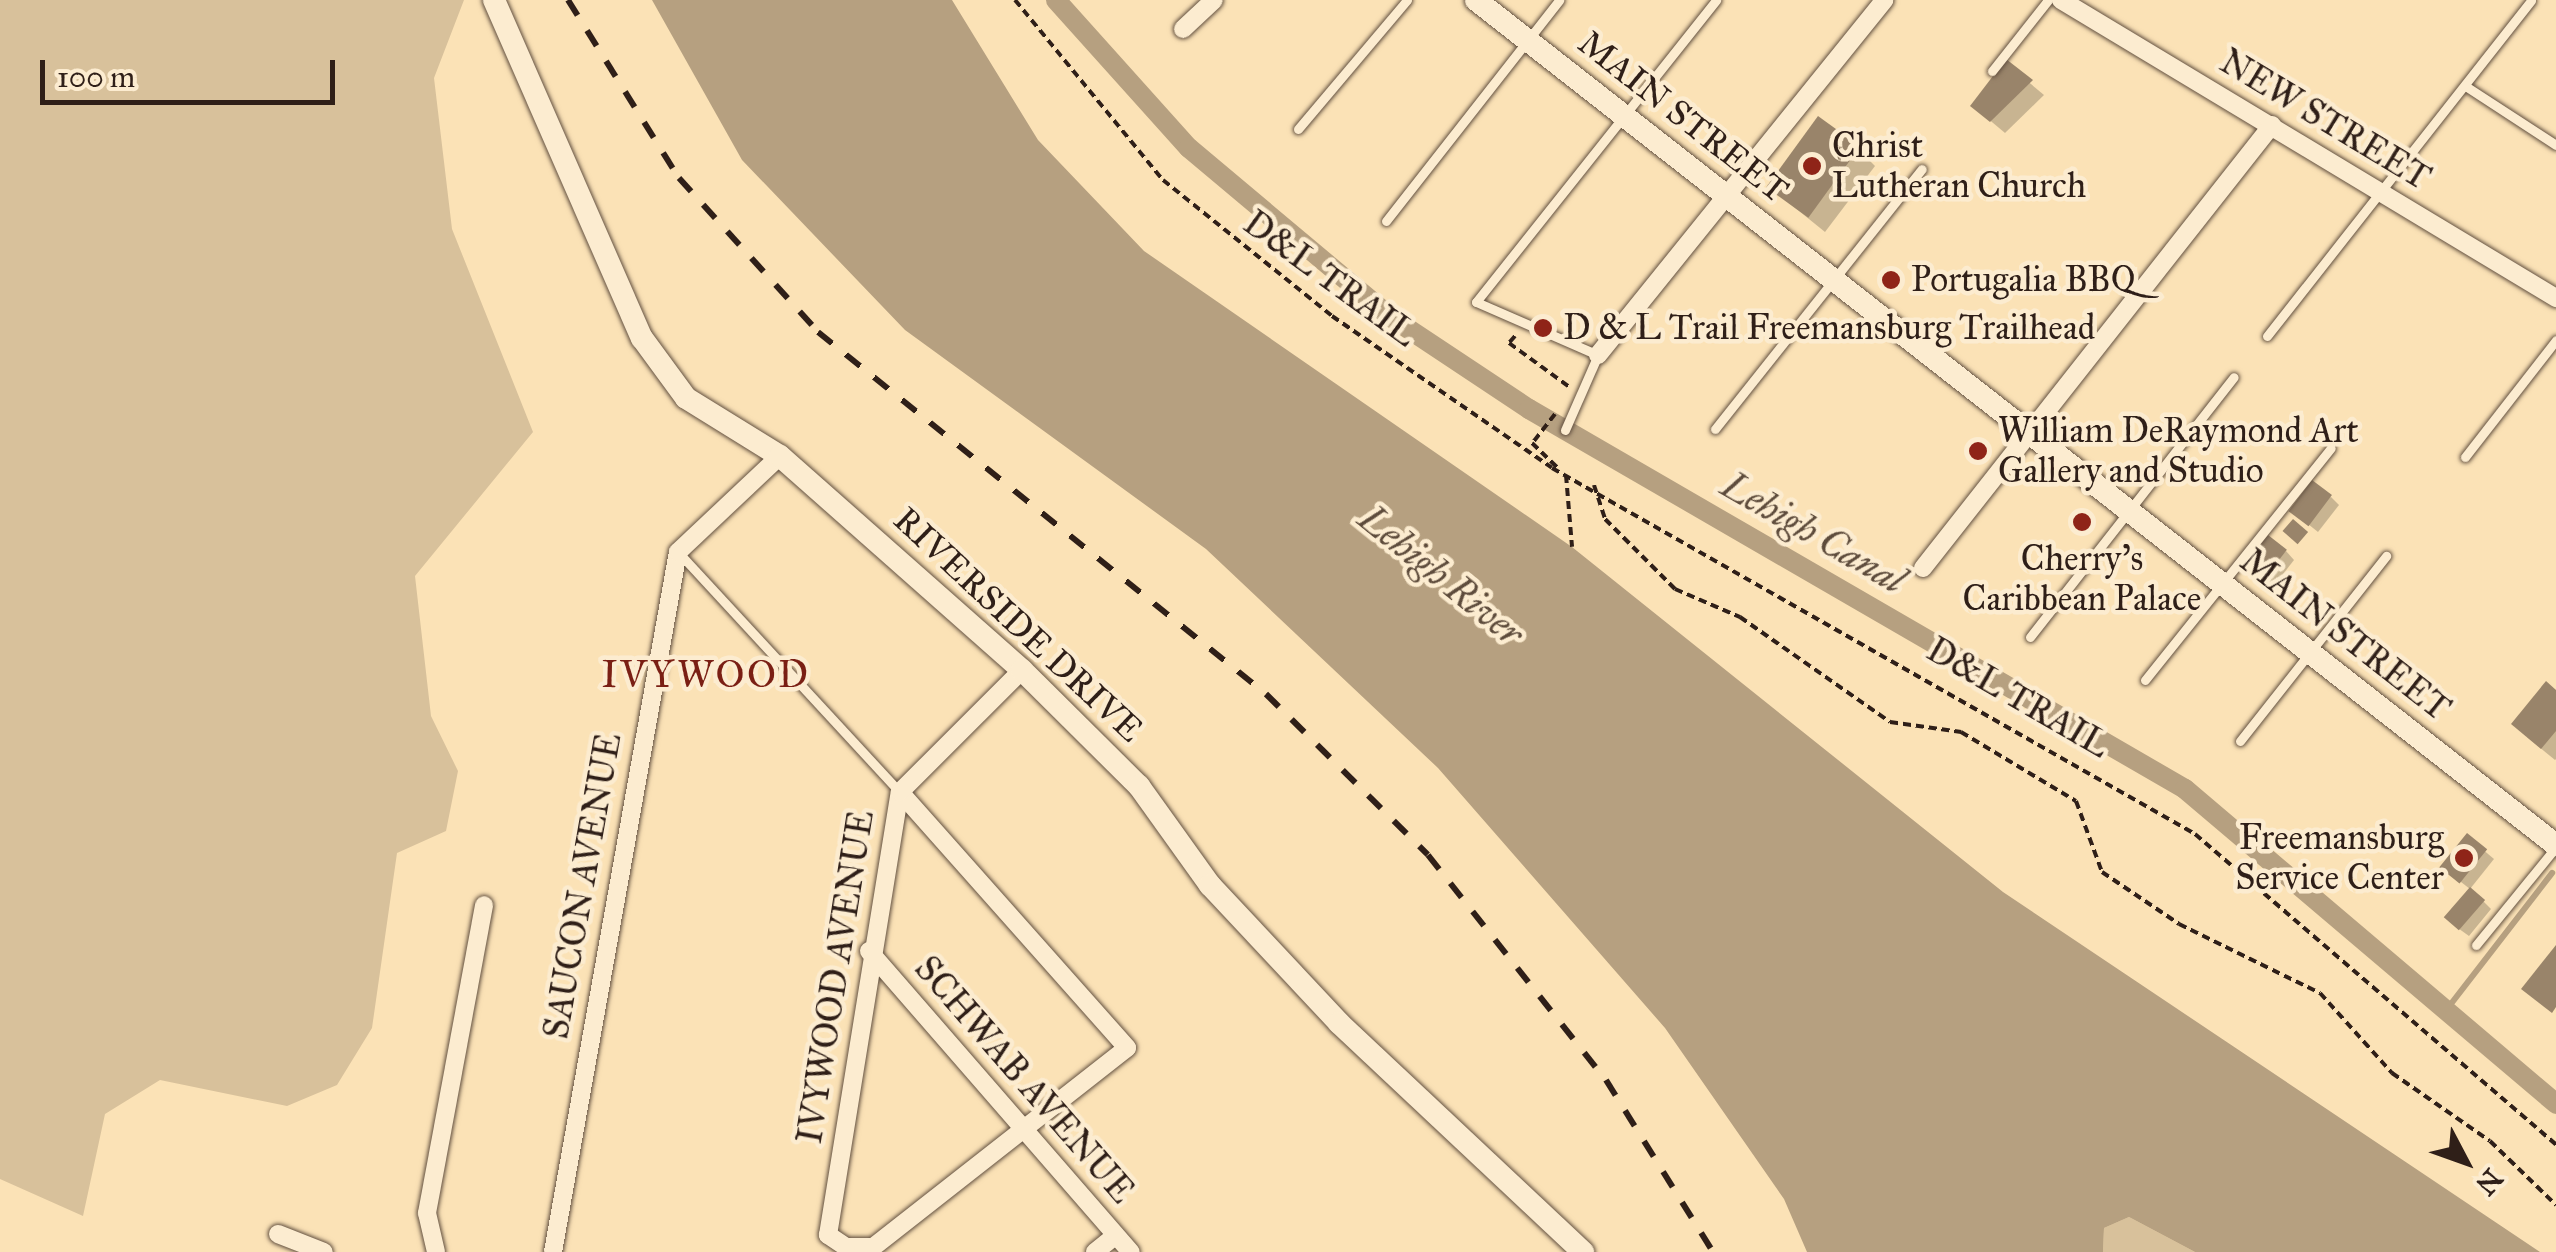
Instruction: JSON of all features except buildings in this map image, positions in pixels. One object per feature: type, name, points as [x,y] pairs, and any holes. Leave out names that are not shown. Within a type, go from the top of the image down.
[{"type":"street","name":"RIVERSIDE DRIVE","points":[[494,0],[642,338],[686,398],[780,456],[1022,670],[1138,786],[1210,885],[1339,1023],[1583,1252]]},
{"type":"street","points":[[1182,29],[1214,0]]},
{"type":"street","name":"MAIN STREET","points":[[1476,0],[2032,431],[2556,846]]},
{"type":"street","points":[[1598,355],[1884,0]]},
{"type":"street","name":"NEW STREET","points":[[2061,0],[2556,298]]},
{"type":"street","points":[[1923,568],[2272,126]]},
{"type":"street","points":[[678,552],[780,456]]},
{"type":"street","name":"SAUCON AVENUE","points":[[553,1252],[678,552]]},
{"type":"street","name":"IVYWOOD AVENUE","points":[[1022,670],[900,792],[869,951],[828,1235],[846,1247],[873,1247],[1025,1129]]},
{"type":"street","points":[[900,792],[1127,1048],[1025,1129]]},
{"type":"street","points":[[436,1252],[428,1213],[484,905]]},
{"type":"street","name":"SCHWAB AVENUE","points":[[869,951],[1131,1252]]},
{"type":"street","points":[[278,1234],[324,1252]]},
{"type":"street","points":[[1095,1252],[1116,1236]]},
{"type":"lane","points":[[1298,129],[1406,0]]},
{"type":"lane","points":[[1386,221],[1559,0]]},
{"type":"lane","points":[[1565,430],[1598,355],[1526,320],[1476,302],[1716,0]]},
{"type":"lane","points":[[1992,71],[2048,0]]},
{"type":"lane","points":[[2268,336],[2385,192],[2531,0]]},
{"type":"lane","points":[[2467,87],[2556,145]]},
{"type":"lane","points":[[1715,429],[1922,170]]},
{"type":"lane","points":[[2465,457],[2556,340]]},
{"type":"lane","points":[[2030,637],[2234,377]]},
{"type":"lane","points":[[2145,680],[2331,448]]},
{"type":"lane","points":[[678,552],[900,792]]},
{"type":"lane","points":[[2240,742],[2386,556]]},
{"type":"lane","points":[[2476,945],[2556,846]]},
{"type":"path","name":"D&L TRAIL","points":[[1015,0],[1099,112],[1191,205],[1332,316],[1565,474],[1594,485],[2195,834],[2556,1144]]},
{"type":"path","points":[[1526,320],[1509,343],[1572,393],[1532,442],[1565,474],[1572,547]]},
{"type":"path","points":[[1594,485],[1605,519],[1675,588],[1740,617],[1890,722],[1961,732],[2076,801],[2102,872],[2179,924],[2320,993],[2392,1073],[2490,1140],[2556,1205]]},
{"type":"shaded area","points":[[0,0],[464,0],[434,78],[452,229],[533,432],[415,576],[431,716],[458,771],[446,831],[397,853],[372,1028],[337,1085],[287,1106],[160,1080],[105,1114],[83,1216],[0,1179]]},
{"type":"shaded area","points":[[2129,1217],[2195,1252],[2103,1252],[2104,1228]]},
{"type":"water","name":"Lehigh River","points":[[652,0],[952,0],[1038,140],[1144,251],[1572,547],[2003,892],[2540,1252],[2195,1252],[2129,1217],[2104,1228],[2103,1252],[1807,1252],[1784,1199],[1665,1028],[1438,768],[1206,549],[905,330],[742,160]]},
{"type":"waterway","name":"Lehigh Canal","points":[[1056,0],[1189,148],[1389,316],[1529,409],[2185,789],[2556,1104]]},
{"type":"waterway","points":[[2447,1009],[2552,873]]},
{"type":"railway","points":[[568,0],[679,178],[818,332],[1266,694],[1428,855],[1606,1080],[1713,1252]]},
{"type":"place","name":"Christ Lutheran Church","points":[[1812,166]]},
{"type":"place","name":"Portugalia BBQ","points":[[1891,280]]},
{"type":"place","name":"D & L Trail Freemansburg Trailhead","points":[[1543,328]]},
{"type":"place","name":"William DeRaymond Art Gallery and Studio","points":[[1978,451]]},
{"type":"place","name":"Cherry's Caribbean Palace","points":[[2082,522]]},
{"type":"place","name":"Freemansburg Service Center","points":[[2464,858]]},
{"type":"district","name":"IVYWOOD","points":[[706,675]]}]
